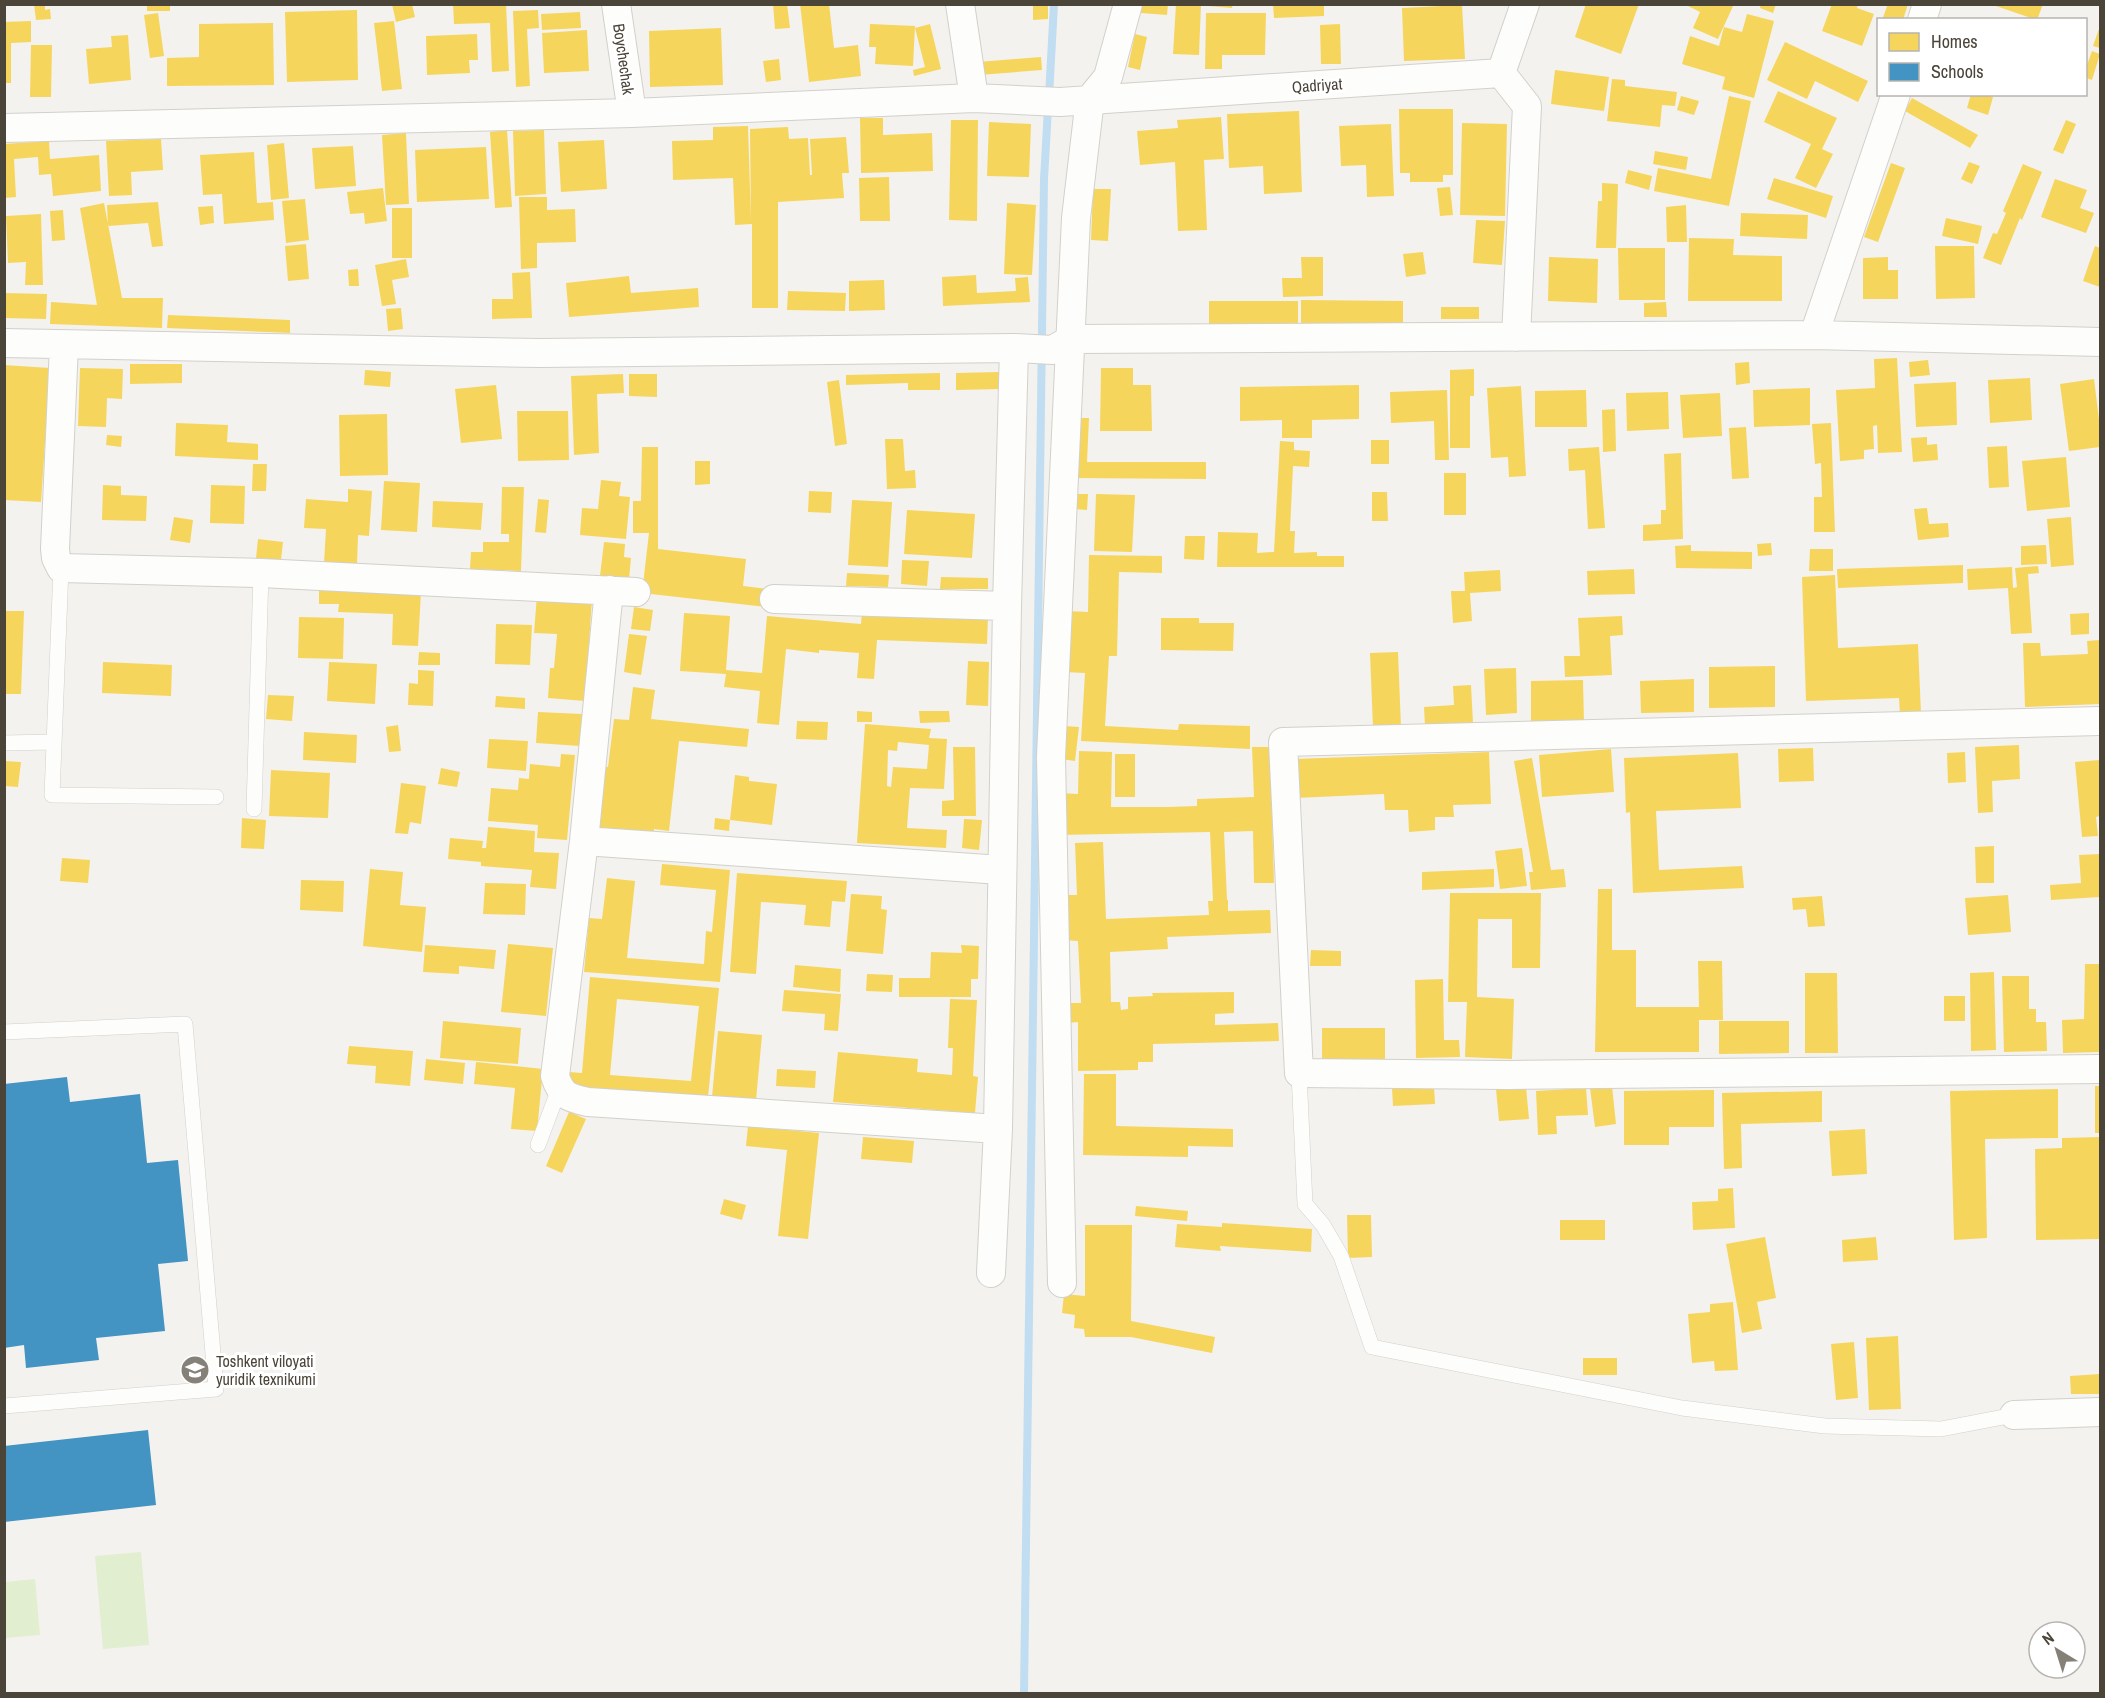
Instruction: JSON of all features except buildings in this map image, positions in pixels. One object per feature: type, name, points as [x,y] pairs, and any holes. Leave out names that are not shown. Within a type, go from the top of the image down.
[{"type":"street","name":"Boychechak","points":[[616,4],[632,113]]},
{"type":"street","points":[[960,4],[974,98]]},
{"type":"street","points":[[991,1273],[998,1128],[1006,606],[1043,347],[1076,218],[1090,99],[1108,77],[1128,4]]},
{"type":"street","points":[[1516,337],[1527,106],[1501,73],[1525,4]]},
{"type":"street","name":"Qadriyat","points":[[4,128],[632,113],[974,98],[1049,102],[1501,73]]},
{"type":"street","points":[[1814,335],[1895,96]]},
{"type":"street","points":[[4,343],[539,353],[1043,347],[1516,337],[1814,335],[2100,342]]},
{"type":"street","points":[[64,345],[55,549],[61,568],[261,573],[622,591],[584,841],[555,1076],[559,1089],[572,1099],[588,1102],[998,1128]]},
{"type":"street","points":[[1043,347],[1062,1283]]},
{"type":"street","points":[[774,599],[1006,606]]},
{"type":"street","points":[[2100,721],[1283,742],[1299,1073],[1507,1075],[2100,1069]]},
{"type":"street","points":[[584,841],[1002,870]]},
{"type":"street","points":[[2014,1415],[2100,1412]]},
{"type":"lane","points":[[61,568],[52,795],[216,797]]},
{"type":"lane","points":[[254,809],[261,573]]},
{"type":"lane","points":[[4,742],[53,742]]},
{"type":"lane","points":[[4,1032],[185,1024],[216,1389],[4,1406]]},
{"type":"lane","points":[[1299,1073],[1305,1204],[1323,1225],[1341,1256],[1372,1347],[1682,1408],[1825,1426],[1941,1429],[2014,1415]]},
{"type":"lane","points":[[538,1145],[559,1089]]},
{"type":"green space","points":[[141,1552],[149,1645],[103,1649],[95,1556]]},
{"type":"green space","points":[[35,1579],[40,1635],[5,1638],[5,1582]]},
{"type":"waterway","points":[[1049,96],[1054,4]]},
{"type":"waterway","points":[[1024,1694],[1044,179],[1048,108]]},
{"type":"place","name":"Toshkent viloyati yuridik texnikumi","points":[[195,1370]]}]
